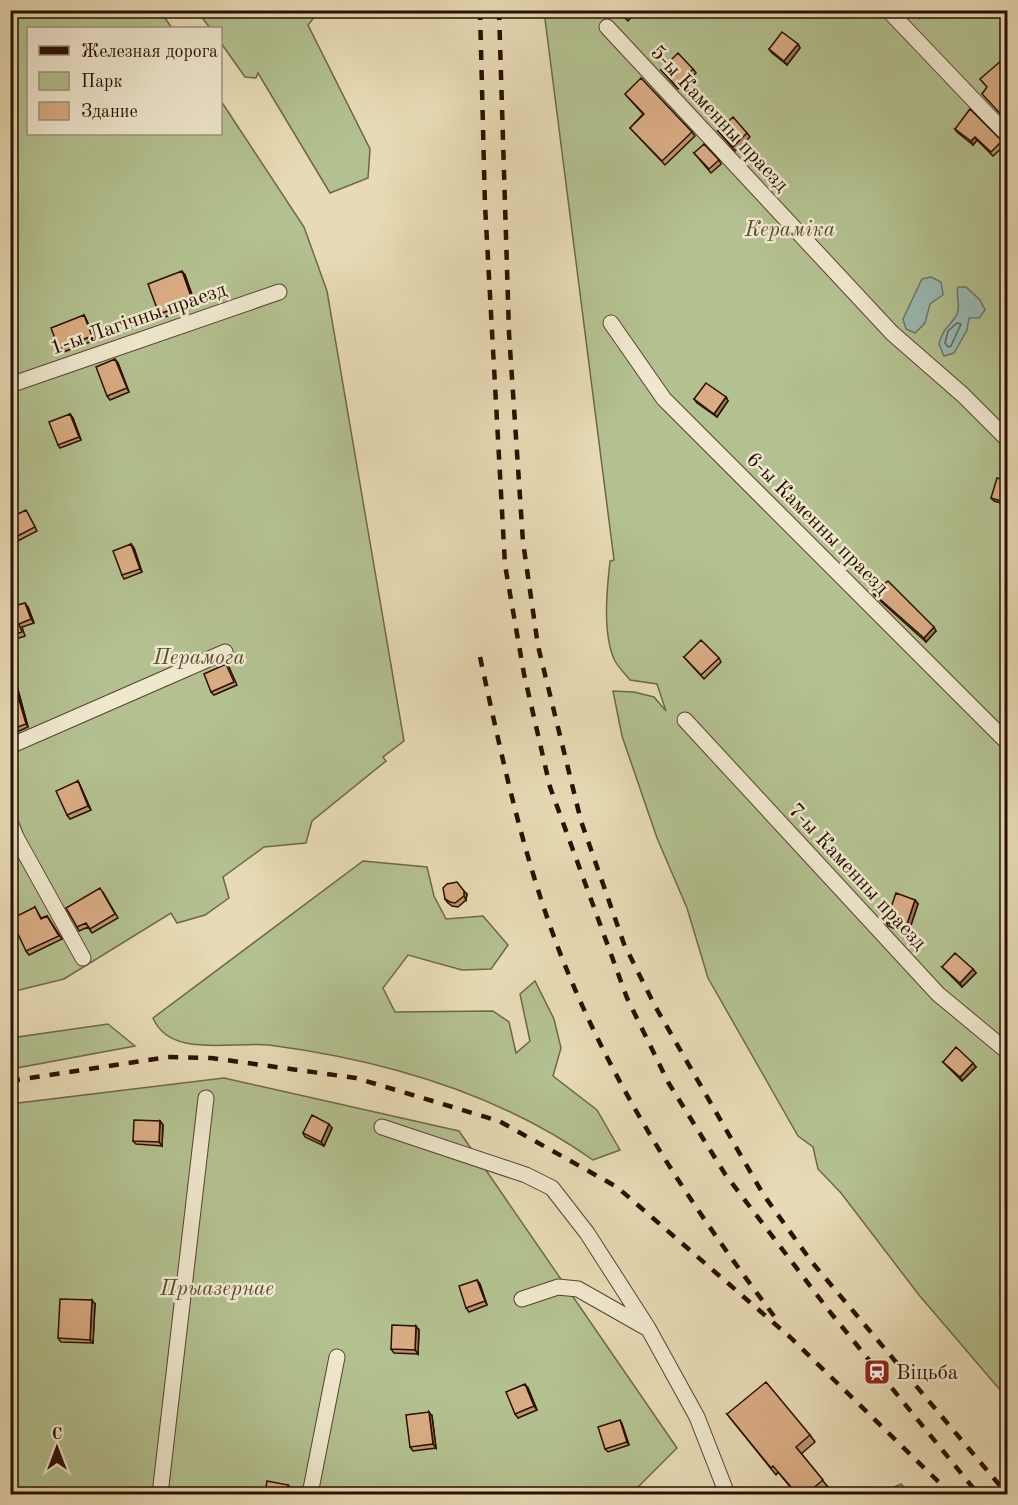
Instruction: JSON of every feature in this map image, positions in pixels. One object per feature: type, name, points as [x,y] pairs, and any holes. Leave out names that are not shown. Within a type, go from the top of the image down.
[{"type":"lane","points":[[888,10],[1008,136]]},
{"type":"lane","name":"5-ы Каменны праезд","points":[[607,27],[892,333],[963,395],[1008,440]]},
{"type":"lane","name":"1-ы Лагічны праезд","points":[[10,385],[279,292]]},
{"type":"lane","name":"6-ы Каменны праезд","points":[[611,323],[664,399],[1008,743]]},
{"type":"lane","points":[[10,746],[225,652]]},
{"type":"lane","name":"7-ы Каменны праезд","points":[[685,720],[938,994],[1008,1052]]},
{"type":"lane","points":[[10,822],[16,837],[83,958]]},
{"type":"lane","points":[[160,1494],[206,1098]]},
{"type":"lane","points":[[382,1127],[526,1175],[552,1188],[587,1233],[648,1328],[697,1417],[728,1494]]},
{"type":"lane","points":[[522,1299],[558,1287],[578,1289],[648,1328]]},
{"type":"lane","points":[[310,1494],[337,1357]]},
{"type":"green space","name":"Перамога","points":[[10,11],[160,11],[171,27],[27,27],[27,135],[222,135],[222,103],[304,227],[327,291],[404,741],[383,757],[386,761],[312,821],[306,843],[264,847],[223,877],[229,898],[205,915],[177,923],[171,913],[64,979],[11,992]]},
{"type":"green space","points":[[197,11],[319,11],[308,25],[370,149],[368,178],[330,193],[258,73],[256,78],[245,77],[222,44],[222,27],[209,27]]},
{"type":"green space","name":"Кераміка","points":[[544,11],[1007,11],[1007,1398],[919,1295],[841,1193],[818,1169],[813,1147],[798,1136],[708,978],[687,908],[657,838],[622,736],[613,691],[634,692],[654,697],[666,711],[657,684],[630,680],[620,669],[608,638],[606,612],[608,585],[610,561],[614,560]]},
{"type":"green space","points":[[363,861],[427,867],[434,896],[446,919],[483,916],[508,945],[491,969],[462,970],[408,955],[383,988],[395,1012],[493,1011],[509,1022],[516,1053],[530,1041],[520,994],[535,981],[554,1019],[561,1048],[553,1076],[597,1110],[620,1150],[593,1160],[557,1136],[479,1098],[397,1070],[269,1045],[188,1044],[173,1039],[161,1031],[153,1018]]},
{"type":"green space","points":[[108,1024],[135,1046],[11,1069],[11,1038]]},
{"type":"green space","name":"Прыазернае","points":[[224,1078],[459,1131],[677,1448],[631,1494],[11,1494],[10,1104]]},
{"type":"green space","points":[[901,1484],[911,1494],[879,1494]]},
{"type":"water","points":[[931,277],[941,282],[943,295],[930,304],[925,323],[915,333],[906,329],[903,319],[922,279]]},
{"type":"water","points":[[958,287],[966,287],[980,300],[985,310],[979,318],[969,318],[967,330],[954,353],[944,356],[939,344],[944,331],[958,312]]},
{"type":"building","points":[[618,10],[632,10],[626,17]]},
{"type":"building","points":[[1008,10],[1008,20],[998,11]]},
{"type":"building","points":[[782,32],[798,44],[784,61],[769,49]]},
{"type":"building","points":[[678,53],[693,69],[676,86],[661,70]]},
{"type":"building","points":[[1002,60],[1008,67],[1008,122],[982,94],[987,87],[980,79]]},
{"type":"building","points":[[641,78],[692,132],[662,161],[630,128],[644,114],[625,94]]},
{"type":"building","points":[[970,109],[1002,141],[991,152],[975,137],[971,141],[955,129]]},
{"type":"building","points":[[733,117],[747,133],[733,147],[718,131]]},
{"type":"building","points":[[704,144],[719,160],[709,169],[694,153]]},
{"type":"building","points":[[182,271],[193,302],[159,314],[148,284]]},
{"type":"building","points":[[84,315],[92,336],[59,349],[51,328]]},
{"type":"building","points":[[115,359],[127,388],[107,396],[96,367]]},
{"type":"building","points":[[706,383],[726,397],[714,414],[694,399]]},
{"type":"building","points":[[70,414],[79,437],[58,445],[49,422]]},
{"type":"building","points":[[997,478],[1008,481],[1008,503],[991,498]]},
{"type":"building","points":[[26,510],[35,527],[10,540],[10,518]]},
{"type":"building","points":[[131,544],[140,569],[122,575],[113,551]]},
{"type":"building","points":[[888,581],[934,627],[924,638],[873,593]]},
{"type":"building","points":[[25,603],[31,619],[19,624],[22,632],[10,636],[10,607]]},
{"type":"building","points":[[701,640],[719,658],[701,675],[684,657]]},
{"type":"building","points":[[226,664],[234,682],[211,692],[204,674]]},
{"type":"building","points":[[14,682],[26,724],[10,730],[10,684]]},
{"type":"building","points":[[78,781],[88,806],[67,815],[56,791]]},
{"type":"building","points":[[457,882],[464,891],[464,896],[455,903],[450,902],[445,899],[443,888],[447,884]]},
{"type":"building","points":[[100,888],[115,914],[90,929],[86,923],[77,927],[66,908]]},
{"type":"building","points":[[896,893],[915,900],[905,930],[886,922]]},
{"type":"building","points":[[35,907],[41,919],[47,916],[59,936],[26,951],[11,919]]},
{"type":"building","points":[[955,953],[973,969],[960,983],[942,967]]},
{"type":"building","points":[[956,1047],[973,1063],[960,1077],[943,1062]]},
{"type":"building","points":[[312,1115],[329,1124],[321,1142],[303,1133]]},
{"type":"building","points":[[134,1120],[160,1121],[159,1142],[133,1141]]},
{"type":"building","points":[[477,1280],[485,1301],[466,1308],[459,1286]]},
{"type":"building","points":[[60,1299],[92,1300],[90,1340],[58,1338]]},
{"type":"building","points":[[392,1325],[416,1326],[415,1350],[391,1349]]},
{"type":"building","points":[[766,1382],[810,1435],[796,1447],[823,1480],[806,1494],[797,1494],[773,1466],[771,1468],[727,1414]]},
{"type":"building","points":[[525,1384],[534,1406],[515,1414],[506,1392]]},
{"type":"building","points":[[429,1412],[433,1444],[410,1447],[406,1415]]},
{"type":"building","points":[[620,1420],[627,1442],[605,1449],[598,1427]]},
{"type":"building","points":[[267,1481],[288,1485],[286,1494],[265,1494]]},
{"type":"railway","points":[[480,10],[485,205],[505,565],[524,674],[550,787],[627,998],[668,1082],[725,1174],[830,1312],[978,1494]]},
{"type":"railway","points":[[499,10],[509,333],[523,542],[538,646],[581,821],[624,944],[655,1006],[763,1194],[811,1261],[1007,1494]]},
{"type":"railway","points":[[480,657],[525,847],[548,921],[583,1007],[630,1100],[656,1144],[712,1231],[774,1316]]},
{"type":"railway","points":[[10,1081],[168,1057],[211,1058],[356,1078],[499,1121],[617,1187],[790,1337],[951,1494]]},
{"type":"place","name":"Віцьба","points":[[877,1372]]}]
